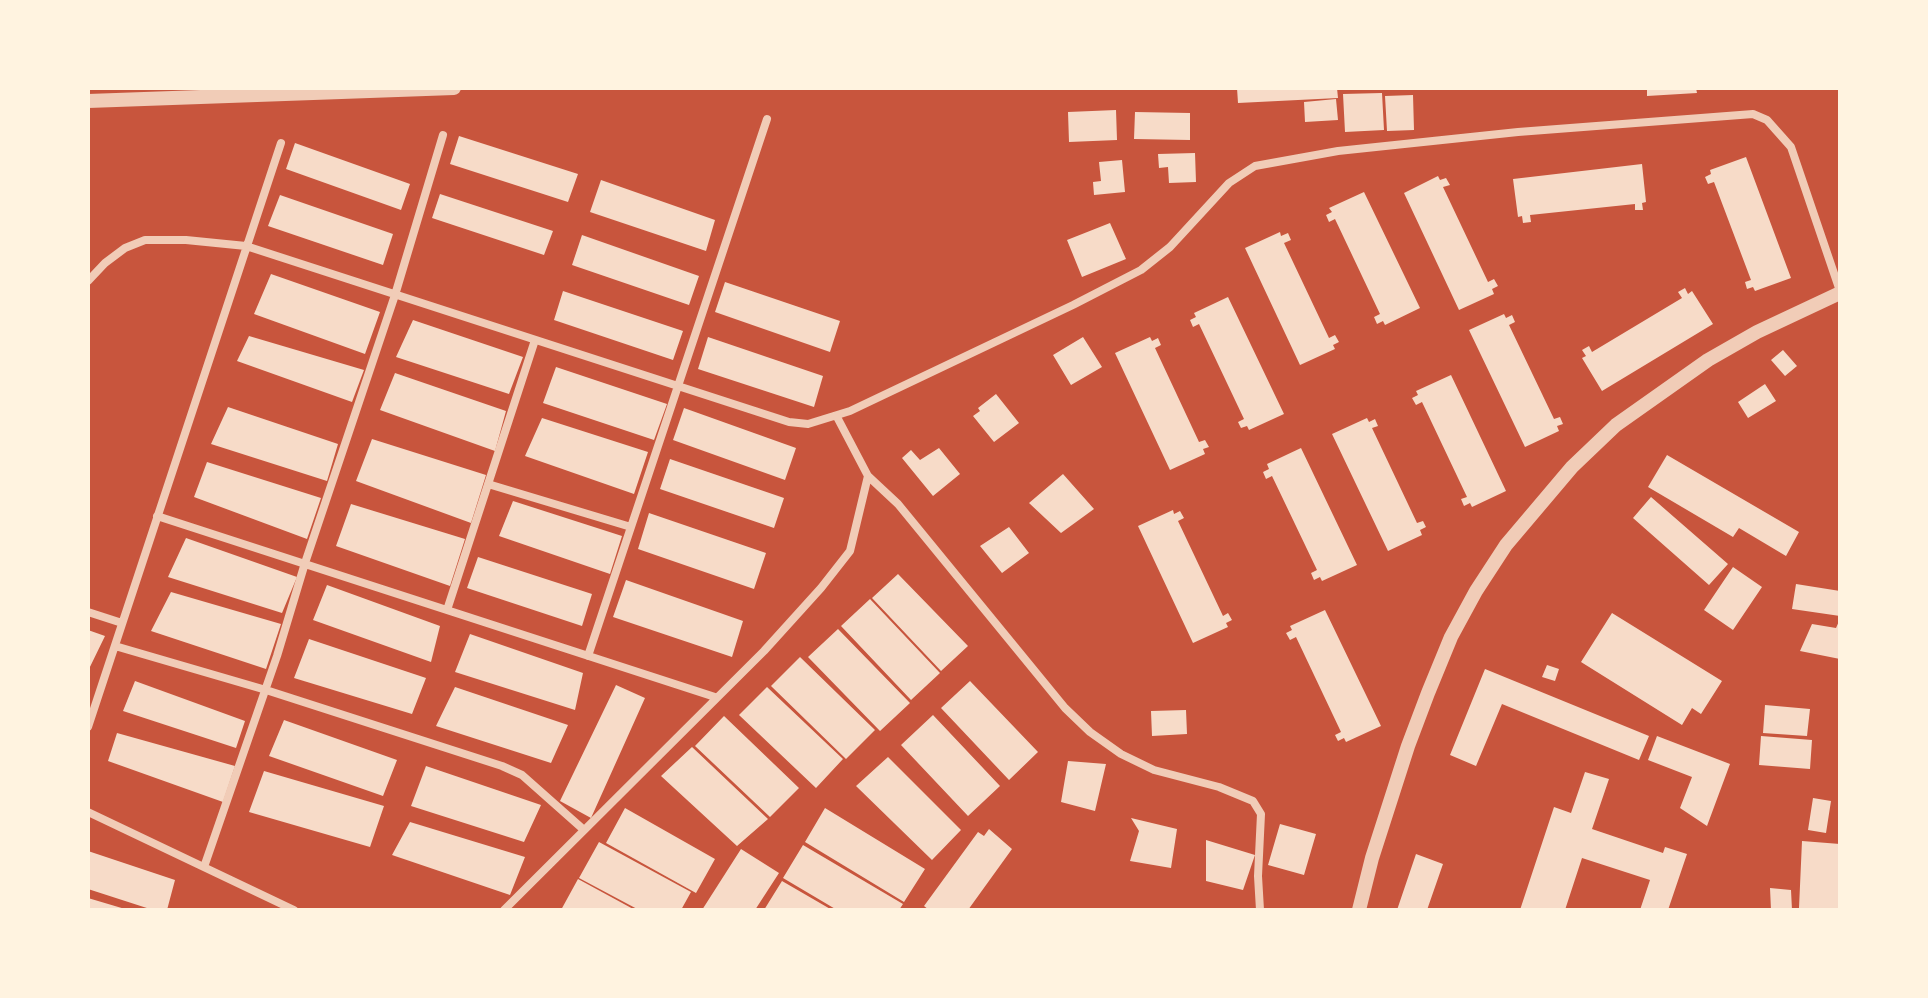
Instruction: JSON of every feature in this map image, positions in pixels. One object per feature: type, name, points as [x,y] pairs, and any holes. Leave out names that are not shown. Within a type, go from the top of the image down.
[{"type":"street","points":[[88,101],[454,88]]},
{"type":"street","points":[[88,281],[125,248],[145,240],[186,240],[246,246],[789,422],[808,424],[837,417],[1141,270],[1170,247],[1229,183],[1255,166],[1338,151],[1518,132],[1753,114],[1767,120],[1791,147],[1840,292],[1757,332],[1708,360],[1616,425],[1572,467],[1506,545],[1451,637],[1428,693],[1408,746],[1359,910]]},
{"type":"street","points":[[588,656],[767,119]]},
{"type":"street","points":[[204,867],[266,690],[395,295],[443,135]]},
{"type":"street","points":[[88,727],[281,143]]},
{"type":"street","points":[[447,610],[535,340]]},
{"type":"street","points":[[837,417],[868,476],[898,504],[1065,708],[1090,732],[1121,754],[1154,770],[1219,787],[1253,801],[1261,814],[1260,910]]},
{"type":"street","points":[[504,910],[764,651],[821,588],[850,551],[868,476]]},
{"type":"street","points":[[488,484],[631,527]]},
{"type":"street","points":[[157,516],[715,697]]},
{"type":"street","points":[[88,612],[122,623]]},
{"type":"street","points":[[115,646],[266,690],[502,766],[522,775],[584,830]]},
{"type":"street","points":[[88,812],[294,910]]},
{"type":"building","points":[[1237,88],[1337,88],[1338,98],[1238,103]]},
{"type":"building","points":[[1647,88],[1696,88],[1697,93],[1647,96]]},
{"type":"building","points":[[1382,93],[1384,130],[1345,132],[1343,94]]},
{"type":"building","points":[[1413,95],[1414,130],[1387,131],[1385,96]]},
{"type":"building","points":[[1336,99],[1338,120],[1305,122],[1304,102]]},
{"type":"building","points":[[1116,110],[1117,140],[1069,142],[1068,112]]},
{"type":"building","points":[[1135,112],[1190,113],[1190,140],[1134,139]]},
{"type":"building","points":[[459,136],[578,174],[568,202],[450,164]]},
{"type":"building","points":[[295,143],[410,184],[401,210],[286,169]]},
{"type":"building","points":[[1195,153],[1196,182],[1169,183],[1168,167],[1159,168],[1158,154]]},
{"type":"building","points":[[1746,157],[1791,278],[1755,291],[1753,287],[1747,289],[1745,282],[1751,280],[1714,182],[1708,184],[1705,177],[1711,174],[1710,170]]},
{"type":"building","points":[[1122,160],[1125,192],[1094,195],[1093,182],[1101,181],[1099,162]]},
{"type":"building","points":[[1642,164],[1646,202],[1642,203],[1643,210],[1635,210],[1635,204],[1530,215],[1531,222],[1523,223],[1522,216],[1518,217],[1513,179]]},
{"type":"building","points":[[1438,176],[1440,180],[1446,178],[1450,185],[1443,187],[1488,282],[1494,279],[1498,286],[1492,289],[1494,294],[1459,310],[1404,193]]},
{"type":"building","points":[[601,180],[715,220],[706,251],[590,212]]},
{"type":"building","points":[[1364,192],[1420,308],[1385,325],[1383,321],[1377,324],[1374,317],[1380,314],[1335,219],[1329,222],[1326,215],[1332,212],[1329,208]]},
{"type":"building","points":[[440,194],[553,231],[544,255],[432,218]]},
{"type":"building","points":[[280,195],[393,234],[383,265],[268,226]]},
{"type":"building","points":[[1110,223],[1126,259],[1082,277],[1067,240]]},
{"type":"building","points":[[1280,232],[1281,236],[1288,233],[1291,240],[1284,243],[1329,338],[1335,335],[1339,342],[1333,345],[1335,349],[1300,365],[1245,248]]},
{"type":"building","points":[[582,235],[699,276],[689,305],[572,265]]},
{"type":"building","points":[[271,274],[380,312],[365,354],[254,314]]},
{"type":"building","points":[[725,282],[840,321],[830,352],[715,312]]},
{"type":"building","points":[[1685,288],[1688,294],[1692,291],[1713,324],[1602,391],[1582,358],[1586,356],[1582,350],[1589,346],[1592,352],[1682,298],[1678,292]]},
{"type":"building","points":[[563,291],[683,331],[673,360],[554,320]]},
{"type":"building","points":[[1228,297],[1284,414],[1249,430],[1247,426],[1241,428],[1238,422],[1244,419],[1199,324],[1193,327],[1190,320],[1196,317],[1194,313]]},
{"type":"building","points":[[1504,314],[1506,318],[1512,315],[1515,322],[1509,325],[1554,419],[1560,417],[1563,424],[1557,426],[1559,431],[1525,447],[1469,330]]},
{"type":"building","points":[[413,320],[523,357],[509,394],[396,357]]},
{"type":"building","points":[[249,336],[364,370],[352,402],[237,361]]},
{"type":"building","points":[[708,337],[823,376],[814,407],[698,369]]},
{"type":"building","points":[[1083,337],[1102,367],[1071,385],[1053,355]]},
{"type":"building","points":[[1150,337],[1152,341],[1158,338],[1161,345],[1155,348],[1199,442],[1205,440],[1209,447],[1203,449],[1205,454],[1170,470],[1115,353]]},
{"type":"building","points":[[1783,350],[1797,366],[1785,376],[1771,360]]},
{"type":"building","points":[[556,367],[667,404],[654,440],[543,403]]},
{"type":"building","points":[[395,373],[506,411],[495,451],[380,410]]},
{"type":"building","points":[[1451,375],[1506,491],[1472,507],[1470,503],[1464,506],[1461,499],[1467,497],[1422,402],[1416,405],[1412,398],[1418,395],[1416,391]]},
{"type":"building","points":[[1765,384],[1776,401],[1748,418],[1738,402]]},
{"type":"building","points":[[996,394],[1019,423],[994,442],[973,416]]},
{"type":"building","points":[[228,407],[338,444],[327,481],[211,444]]},
{"type":"building","points":[[684,408],[796,448],[785,480],[673,440]]},
{"type":"building","points":[[542,418],[648,452],[634,494],[525,456]]},
{"type":"building","points":[[1367,418],[1369,422],[1375,419],[1378,426],[1372,428],[1417,523],[1423,521],[1426,527],[1420,530],[1422,535],[1388,551],[1332,434]]},
{"type":"building","points":[[372,439],[486,475],[471,523],[356,481]]},
{"type":"building","points":[[939,448],[960,474],[933,496],[902,458],[911,450],[920,460]]},
{"type":"building","points":[[1301,448],[1357,565],[1322,581],[1320,577],[1314,580],[1311,573],[1317,570],[1272,476],[1266,479],[1263,472],[1269,469],[1267,464]]},
{"type":"building","points":[[1667,455],[1799,532],[1786,556],[1739,528],[1733,537],[1648,487]]},
{"type":"building","points":[[670,459],[784,498],[774,528],[660,489]]},
{"type":"building","points":[[207,462],[321,498],[307,539],[194,497]]},
{"type":"building","points":[[1063,474],[1094,509],[1061,533],[1029,503]]},
{"type":"building","points":[[1651,497],[1728,564],[1709,585],[1633,518]]},
{"type":"building","points":[[513,501],[622,536],[610,574],[499,536]]},
{"type":"building","points":[[351,504],[465,539],[450,586],[336,546]]},
{"type":"building","points":[[1173,510],[1174,514],[1180,511],[1184,518],[1178,521],[1223,616],[1228,613],[1232,620],[1226,623],[1228,627],[1193,643],[1138,526]]},
{"type":"building","points":[[649,513],[766,553],[754,589],[638,549]]},
{"type":"building","points":[[1009,527],[1029,553],[1002,573],[980,546]]},
{"type":"building","points":[[186,538],[297,577],[282,613],[168,577]]},
{"type":"building","points":[[478,557],[592,594],[582,626],[467,588]]},
{"type":"building","points":[[1733,567],[1762,587],[1733,630],[1704,610]]},
{"type":"building","points":[[898,574],[968,646],[941,671],[872,598]]},
{"type":"building","points":[[626,580],[743,621],[732,657],[613,617]]},
{"type":"building","points":[[1796,584],[1840,591],[1840,616],[1792,609]]},
{"type":"building","points":[[327,585],[440,626],[431,662],[313,620]]},
{"type":"building","points":[[171,592],[281,624],[266,669],[151,631]]},
{"type":"building","points":[[870,599],[940,673],[911,700],[841,626]]},
{"type":"building","points":[[1325,610],[1381,726],[1346,742],[1344,738],[1338,741],[1335,735],[1341,732],[1296,637],[1290,640],[1286,633],[1292,630],[1290,626]]},
{"type":"building","points":[[1612,613],[1722,681],[1701,714],[1692,708],[1682,725],[1581,662]]},
{"type":"building","points":[[1840,619],[1840,659],[1800,651],[1812,624],[1836,628]]},
{"type":"building","points":[[838,629],[910,703],[880,731],[808,657]]},
{"type":"building","points":[[88,630],[105,636],[88,671]]},
{"type":"building","points":[[470,634],[583,673],[575,710],[455,672]]},
{"type":"building","points":[[309,639],[426,678],[412,714],[294,678]]},
{"type":"building","points":[[800,657],[875,730],[846,759],[771,686]]},
{"type":"building","points":[[1547,665],[1559,669],[1555,681],[1542,677]]},
{"type":"building","points":[[1485,669],[1649,736],[1639,760],[1502,704],[1476,766],[1450,755]]},
{"type":"building","points":[[135,681],[245,721],[236,748],[123,711]]},
{"type":"building","points":[[970,681],[1038,752],[1009,780],[941,708]]},
{"type":"building","points":[[616,685],[645,698],[591,818],[560,801]]},
{"type":"building","points":[[455,687],[568,725],[551,763],[436,726]]},
{"type":"building","points":[[767,687],[843,759],[816,788],[739,715]]},
{"type":"building","points":[[1765,705],[1810,709],[1807,736],[1763,733]]},
{"type":"building","points":[[1186,710],[1187,734],[1152,736],[1151,711]]},
{"type":"building","points":[[933,715],[1000,786],[968,816],[901,745]]},
{"type":"building","points":[[724,716],[799,788],[770,817],[695,746]]},
{"type":"building","points":[[284,720],[397,760],[383,796],[269,756]]},
{"type":"building","points":[[117,733],[235,766],[223,802],[108,761]]},
{"type":"building","points":[[1657,736],[1730,764],[1707,826],[1680,808],[1692,777],[1648,760]]},
{"type":"building","points":[[1761,736],[1812,740],[1810,769],[1759,765]]},
{"type":"building","points":[[692,747],[768,819],[737,846],[661,776]]},
{"type":"building","points":[[888,757],[961,830],[932,860],[856,786]]},
{"type":"building","points":[[1068,761],[1106,764],[1095,811],[1061,802]]},
{"type":"building","points":[[426,766],[541,805],[524,842],[411,806]]},
{"type":"building","points":[[264,771],[384,806],[370,847],[249,812]]},
{"type":"building","points":[[1585,772],[1609,779],[1592,829],[1663,853],[1665,847],[1687,854],[1668,910],[1640,910],[1650,880],[1582,858],[1565,910],[1520,910],[1554,807],[1571,813]]},
{"type":"building","points":[[1813,798],[1831,801],[1826,833],[1808,830]]},
{"type":"building","points":[[625,808],[715,859],[696,893],[606,843]]},
{"type":"building","points":[[825,808],[925,869],[904,902],[805,842]]},
{"type":"building","points":[[1131,818],[1177,829],[1171,868],[1130,861],[1139,831]]},
{"type":"building","points":[[410,822],[525,857],[510,895],[392,855]]},
{"type":"building","points":[[1280,824],[1316,834],[1304,875],[1268,865]]},
{"type":"building","points":[[989,829],[1012,849],[968,910],[929,910],[924,906],[978,832],[984,836]]},
{"type":"building","points":[[1206,840],[1255,855],[1243,890],[1206,881]]},
{"type":"building","points":[[1802,841],[1840,844],[1840,910],[1799,908]]},
{"type":"building","points":[[599,842],[691,892],[681,910],[639,910],[579,878]]},
{"type":"building","points":[[803,845],[903,904],[899,910],[837,910],[783,878]]},
{"type":"building","points":[[741,849],[779,873],[755,910],[702,910]]},
{"type":"building","points":[[88,851],[175,880],[167,910],[153,910],[88,889]]},
{"type":"building","points":[[1416,854],[1443,864],[1427,910],[1397,910]]},
{"type":"building","points":[[578,879],[635,910],[561,910]]},
{"type":"building","points":[[782,881],[832,910],[764,910]]},
{"type":"building","points":[[1770,888],[1791,890],[1792,910],[1771,910]]},
{"type":"building","points":[[88,898],[125,909],[125,910],[88,910]]}]
